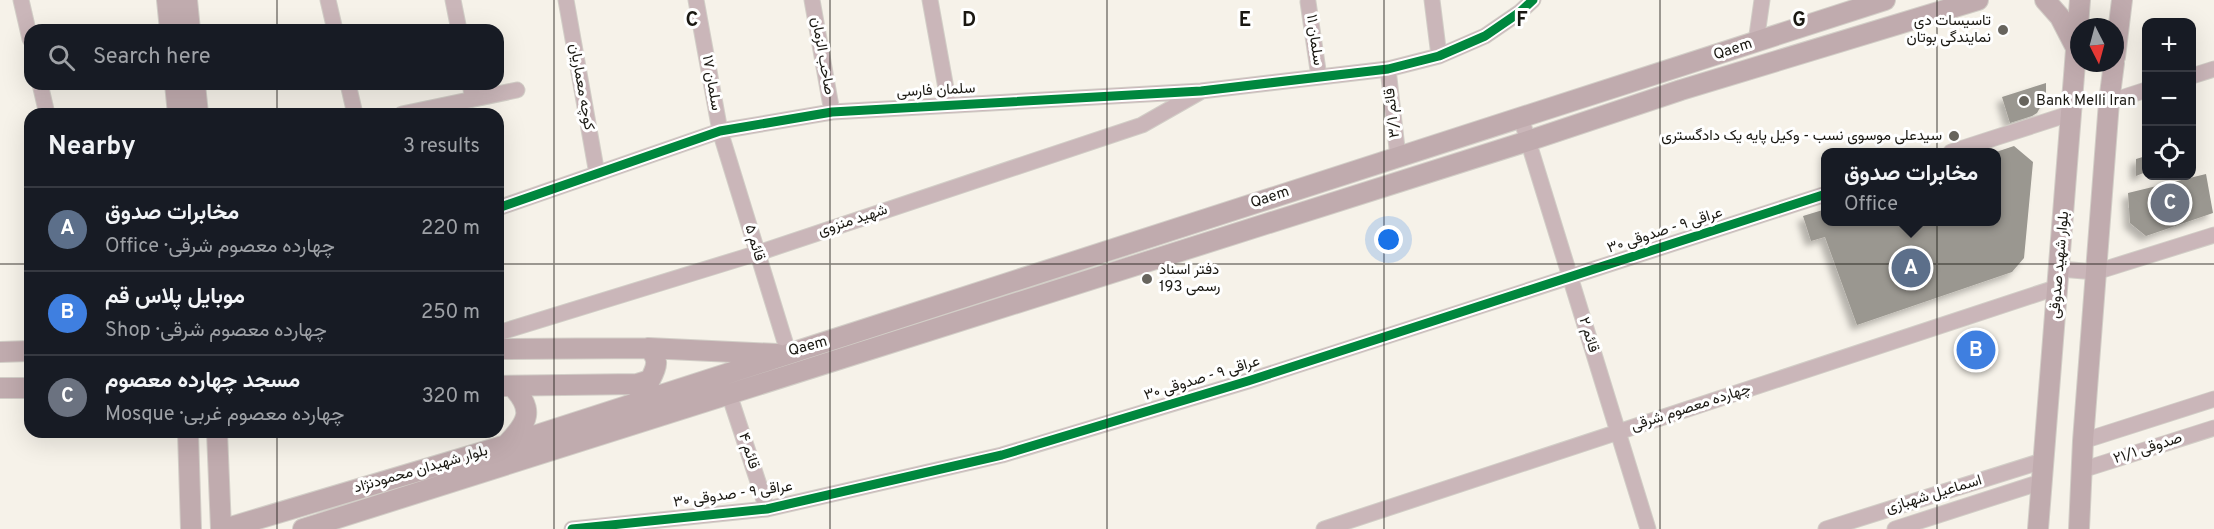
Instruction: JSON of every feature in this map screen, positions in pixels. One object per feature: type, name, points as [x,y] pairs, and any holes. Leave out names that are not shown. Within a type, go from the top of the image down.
[{"type":"main road","points":[[167,0],[169,24]]},
{"type":"main road","points":[[188,0],[190,24]]},
{"type":"main road","name":"Qaem","points":[[504,349],[648,348],[789,355],[1885,0]]},
{"type":"main road","name":"Qaem","points":[[802,370],[1528,141],[1681,90],[1978,0]]},
{"type":"main road","points":[[2045,0],[2060,17],[2070,37]]},
{"type":"main road","name":"بلوار شهید صدوقی","points":[[2079,18],[2080,0]]},
{"type":"main road","points":[[2120,18],[2122,1]]},
{"type":"main road","name":"بلوار شهید صدوقی","points":[[2038,529],[2075,72]]},
{"type":"main road","points":[[2079,529],[2083,441],[2113,72]]},
{"type":"main road","points":[[176,90],[177,108]]},
{"type":"main road","points":[[196,90],[197,108]]},
{"type":"main road","points":[[505,386],[637,384],[650,380],[657,367],[655,354],[648,348]]},
{"type":"main road","points":[[0,352],[24,351]]},
{"type":"main road","name":"بلوار شهیدان محمودنژاد","points":[[223,529],[506,445],[789,355]]},
{"type":"main road","name":"بلوار شهیدان محمودنژاد","points":[[303,529],[802,370]]},
{"type":"main road","points":[[505,386],[524,400],[527,411],[520,430],[506,445]]},
{"type":"main road","points":[[0,388],[24,388]]},
{"type":"main road","points":[[188,438],[191,529]]},
{"type":"main road","points":[[217,438],[223,529]]},
{"type":"street","points":[[21,0],[27,24]]},
{"type":"street","points":[[328,0],[334,24]]},
{"type":"street","points":[[453,0],[458,24]]},
{"type":"street","name":"کوچه معماریان","points":[[566,0],[597,174]]},
{"type":"street","name":"سلمان ۱۷","points":[[696,0],[720,131]]},
{"type":"street","name":"صاحب الزمان","points":[[812,0],[832,112]]},
{"type":"street","points":[[930,0],[949,105]]},
{"type":"street","points":[[1432,0],[1439,56]]},
{"type":"street","name":"سلمان فارسی","points":[[504,206],[720,131],[832,112],[1201,92],[1388,69],[1439,56],[1485,36],[1533,0]]},
{"type":"street","points":[[1756,42],[1762,0]]},
{"type":"street","name":"سلمان ۱۱","points":[[1308,2],[1319,77]]},
{"type":"street","name":"قائم ۳/۱","points":[[1388,69],[1398,157]]},
{"type":"street","points":[[2196,75],[2214,69]]},
{"type":"street","points":[[41,90],[46,108]]},
{"type":"street","points":[[349,90],[354,108]]},
{"type":"street","points":[[421,108],[472,92],[517,90]]},
{"type":"street","points":[[2109,102],[2142,91]]},
{"type":"street","name":"شهید منزوی","points":[[504,331],[758,253],[1142,125],[1201,92]]},
{"type":"street","points":[[1966,148],[2072,113]]},
{"type":"street","name":"قائم ۲","points":[[1521,118],[1648,529]]},
{"type":"street","name":"قائم ۵","points":[[720,131],[789,355]]},
{"type":"street","name":"عراقی ۹ - صدوقی ۳۰","points":[[572,529],[767,509],[1002,455],[1248,381],[1821,196]]},
{"type":"street","points":[[2059,278],[2096,272],[2214,235]]},
{"type":"street","name":"چهارده معصوم شرقی","points":[[1324,529],[1618,432],[2059,278]]},
{"type":"street","name":"قائم ۴","points":[[729,394],[767,509]]},
{"type":"street","name":"صدوقی ۲۱/۱","points":[[2083,441],[2214,399]]},
{"type":"street","name":"صدوقی ۲۱/۱","points":[[2082,470],[2214,428]]},
{"type":"street","name":"اسماعیل شهبازی","points":[[1826,529],[2043,461]]},
{"type":"street","name":"اسماعیل شهبازی","points":[[1895,529],[2041,482]]},
{"type":"building","name":"Bank Melli Iran","points":[[2046,83],[2046,97],[2037,113],[2010,123],[2002,97]]},
{"type":"building","points":[[2014,146],[2033,162],[2024,258],[2012,272],[1857,325],[1825,237],[1811,241],[1803,216],[1821,211],[1821,226],[2001,226],[2001,150]]},
{"type":"building","points":[[2142,157],[2142,174],[2136,176],[2136,159]]},
{"type":"building","points":[[2206,174],[2213,213],[2146,236],[2130,223],[2128,193],[2181,180],[2196,180],[2196,176]]},
{"type":"building","points":[[1981,339],[1985,355],[1971,362],[1967,344]]},
{"type":"cycle path","points":[[504,206],[720,131],[832,112],[1201,91],[1388,69],[1439,56],[1485,36],[1533,0]]},
{"type":"cycle path","points":[[572,529],[767,509],[1002,455],[1248,381],[1821,196]]},
{"type":"place","name":"تاسیسات دی نمایندگی بوتان","points":[[2003,30]]},
{"type":"place","name":"Bank Melli Iran","points":[[2024,101]]},
{"type":"place","name":"سیدعلی موسوی نسب - وکیل پایه یک دادگستری","points":[[1954,136]]},
{"type":"place","name":"مسجد چهارده معصوم","points":[[2170,203]]},
{"type":"place","name":"مخابرات صدوق","points":[[1911,268]]},
{"type":"place","name":"دفتر اسناد رسمی 193","points":[[1147,279]]},
{"type":"place","name":"موبایل پلاس قم","points":[[1976,350]]}]
